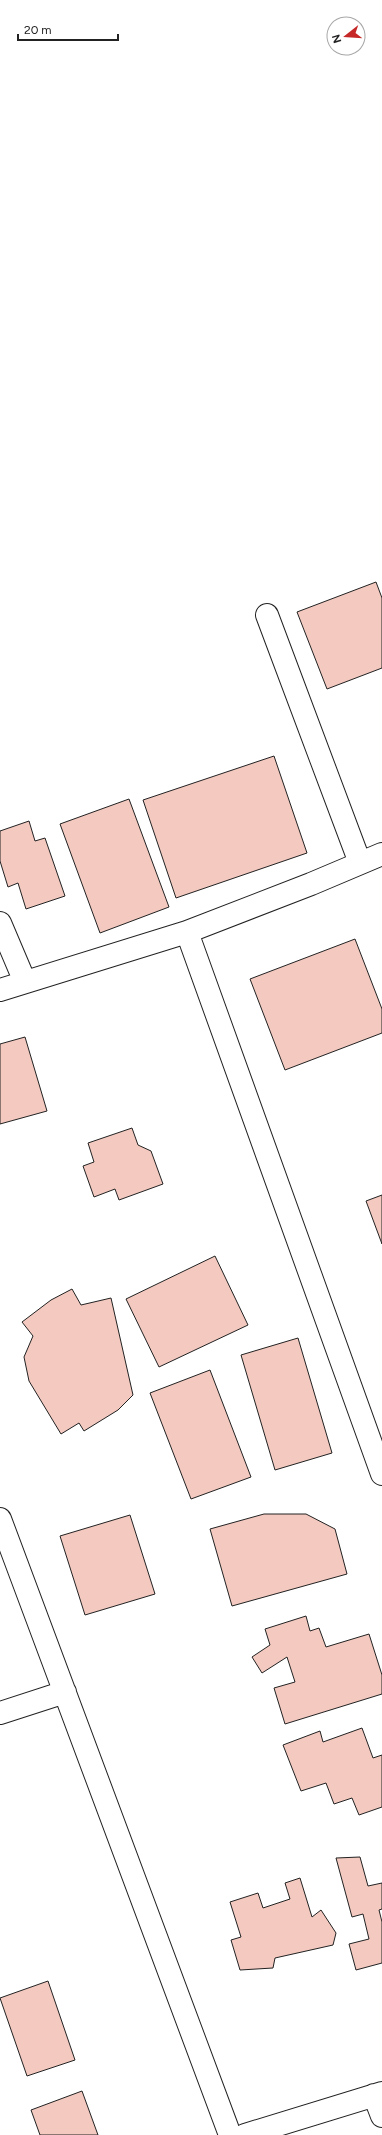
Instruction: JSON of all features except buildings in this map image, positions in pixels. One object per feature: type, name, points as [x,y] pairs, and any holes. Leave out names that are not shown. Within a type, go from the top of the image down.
[{"type":"street","points":[[267,615],[360,863]]},
{"type":"street","points":[[0,990],[187,932],[382,854]]},
{"type":"street","points":[[0,923],[25,982]]},
{"type":"street","points":[[187,932],[382,1474]]},
{"type":"street","points":[[0,1519],[230,2135]]},
{"type":"street","points":[[0,1713],[65,1692]]},
{"type":"street","points":[[245,2135],[378,2094],[382,2116]]}]
